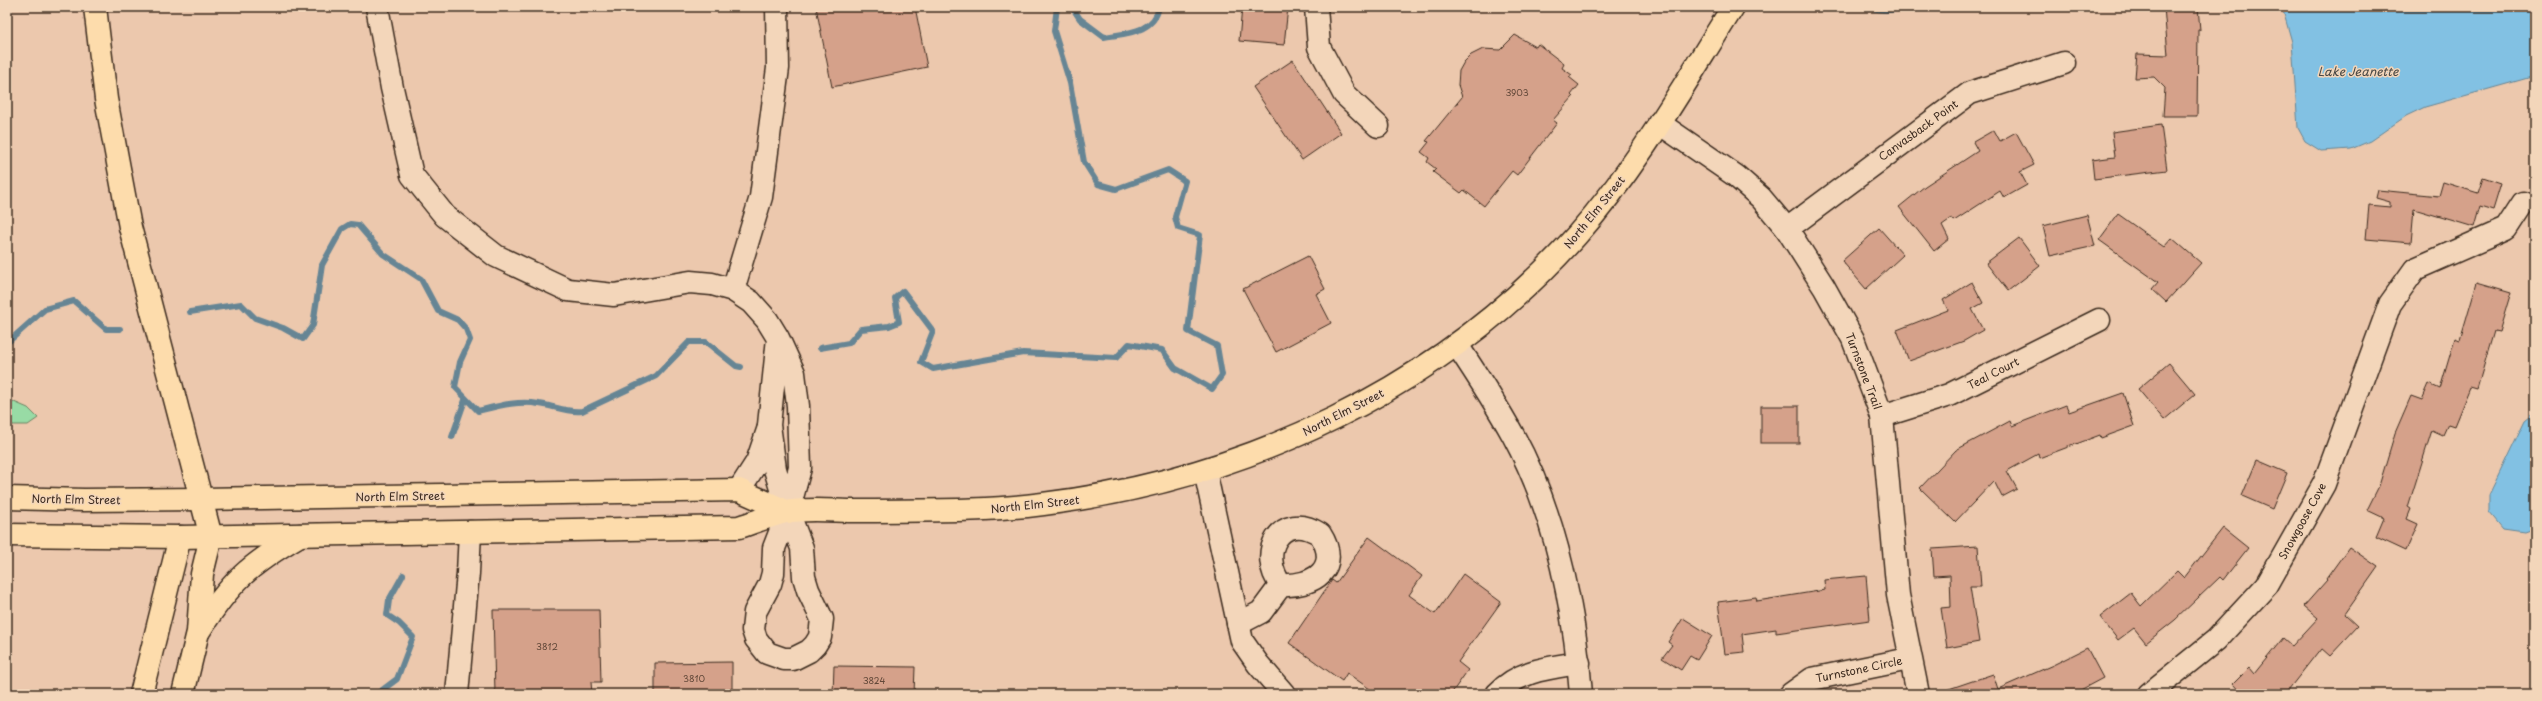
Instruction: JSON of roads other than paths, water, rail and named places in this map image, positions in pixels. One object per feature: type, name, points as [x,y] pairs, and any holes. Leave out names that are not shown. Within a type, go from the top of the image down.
[{"type":"main road","points":[[94,7],[106,99],[128,219],[145,294],[203,499],[211,536],[202,574],[198,632],[183,694]]},
{"type":"main road","name":"North Elm Street","points":[[7,535],[180,537],[739,527],[788,512],[1026,506],[1128,492],[1205,472],[1280,443],[1336,417],[1405,380],[1457,345],[1512,300],[1579,234],[1618,184],[1733,7]]},
{"type":"main road","name":"North Elm Street","points":[[7,498],[84,500],[203,499],[739,490],[788,512]]},
{"type":"main road","points":[[198,632],[218,601],[244,572],[300,535]]},
{"type":"main road","points":[[141,694],[180,537]]},
{"type":"street","points":[[378,7],[392,88],[412,176],[440,212],[496,256],[568,290],[614,295],[690,282],[712,284],[733,290],[751,302],[767,320],[778,338],[794,373],[798,406],[800,468],[788,512],[774,548],[773,574],[770,584],[753,621],[756,639],[760,646],[775,657],[793,659],[809,652],[820,637],[822,628],[819,611],[804,577],[802,548],[788,512],[775,469],[769,425]]},
{"type":"street","points":[[733,290],[761,197],[778,68],[777,7]]},
{"type":"street","points":[[1316,7],[1319,47],[1344,94],[1378,126]]},
{"type":"street","name":"Canvasback Point","points":[[1787,229],[1970,93],[2064,63]]},
{"type":"street","name":"Turnstone Trail","points":[[1659,123],[1736,176],[1761,198],[1787,229],[1824,288],[1853,339],[1882,416],[1898,595],[1909,658],[1918,694]]},
{"type":"street","name":"Snowgoose Cove","points":[[2149,694],[2216,640],[2267,585],[2324,484],[2390,304],[2415,270],[2506,229],[2523,203]]},
{"type":"street","name":"Teal Court","points":[[1882,416],[1949,395],[2099,320]]},
{"type":"street","points":[[739,490],[756,462],[769,425],[778,338]]},
{"type":"street","points":[[1457,345],[1492,396],[1533,476],[1550,523],[1566,586],[1579,663],[1581,694]]},
{"type":"street","points":[[1205,472],[1242,641],[1258,664],[1284,694]]},
{"type":"street","points":[[457,694],[468,573],[470,532]]},
{"type":"street","points":[[1238,624],[1261,612],[1281,585]]},
{"type":"street","name":"Turnstone Circle","points":[[1791,694],[1812,679],[1909,658]]},
{"type":"street","points":[[1497,694],[1507,684],[1533,671],[1579,663]]},
{"type":"water","points":[[1862,7],[1914,7],[1901,11],[1882,12],[1869,10]]},
{"type":"water","name":"Lake Jeanette","points":[[2282,7],[2535,7],[2535,76],[2425,107],[2406,116],[2370,141],[2351,149],[2321,151],[2305,141],[2298,128],[2292,42]]},
{"type":"water","points":[[2535,412],[2535,528],[2524,532],[2503,529],[2489,512],[2489,495],[2525,420]]},
{"type":"waterway","points":[[820,348],[849,343],[861,329],[889,326],[899,322],[895,298],[903,291],[933,331],[921,362],[933,369],[1023,353],[1116,358],[1129,344],[1162,350],[1175,368],[1212,389],[1222,375],[1217,346],[1188,331],[1200,235],[1178,228],[1175,217],[1185,181],[1168,170],[1116,189],[1098,184],[1084,162],[1070,83],[1054,31],[1057,7]]},
{"type":"waterway","points":[[1072,7],[1080,19],[1104,37],[1130,33],[1145,27],[1156,16],[1159,7]]},
{"type":"waterway","points":[[190,312],[241,304],[255,318],[283,328],[303,339],[313,325],[322,265],[342,229],[350,224],[358,225],[383,254],[421,279],[438,311],[458,320],[466,329],[470,340],[460,362],[455,387],[478,411],[508,404],[523,403],[545,405],[571,411],[582,411],[656,376],[689,342],[706,342],[736,366],[741,367]]},
{"type":"waterway","points":[[7,343],[45,309],[74,301],[106,329],[120,329]]},
{"type":"waterway","points":[[452,437],[465,400]]},
{"type":"waterway","points":[[377,694],[397,679],[413,637],[399,623],[387,615],[389,600],[403,575]]}]
